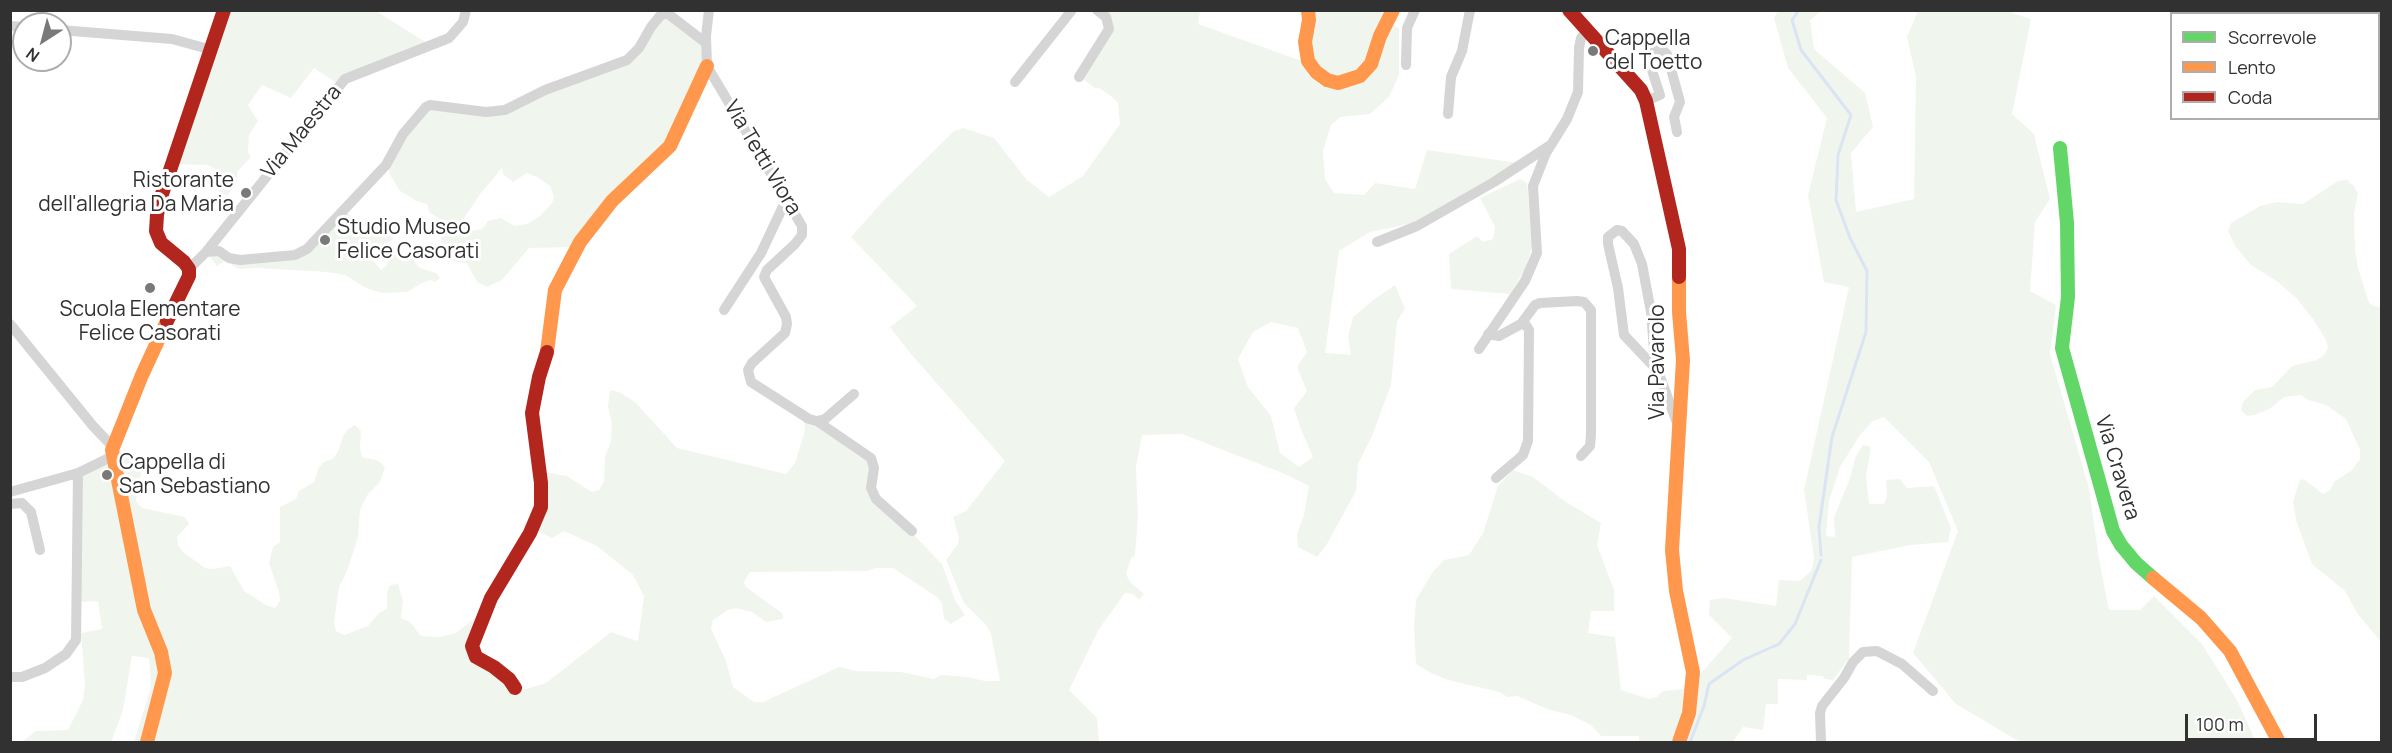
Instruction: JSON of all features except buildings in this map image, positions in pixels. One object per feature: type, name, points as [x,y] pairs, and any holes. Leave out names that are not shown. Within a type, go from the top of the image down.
[{"type":"street","points":[[10,492],[78,473],[109,455],[147,365],[189,276],[189,269],[184,262],[161,243],[156,231],[158,215],[160,200],[213,50],[224,10]]},
{"type":"street","name":"Via Maestra","points":[[189,269],[206,252],[345,79],[449,38],[463,22],[466,10]]},
{"type":"street","points":[[515,688],[509,679],[476,657],[472,646],[491,598],[530,533],[541,507],[541,483],[532,433],[532,413],[547,352],[555,290],[580,242],[612,201],[670,146],[707,66],[706,43],[709,10]]},
{"type":"street","points":[[1015,82],[1072,10]]},
{"type":"street","points":[[1079,77],[1109,29],[1106,17],[1097,10]]},
{"type":"street","points":[[1308,10],[1309,20],[1305,42],[1308,61],[1316,72],[1327,80],[1338,83],[1360,76],[1371,64],[1380,36],[1393,10]]},
{"type":"street","points":[[1406,65],[1407,28],[1415,10]]},
{"type":"street","points":[[1448,114],[1451,77],[1462,51],[1470,10]]},
{"type":"street","name":"Via Pavarolo","points":[[1569,10],[1641,90],[1646,101],[1679,249],[1683,360],[1672,550],[1676,591],[1693,672],[1689,713],[1679,742]]},
{"type":"street","points":[[206,252],[219,251],[229,258],[240,260],[295,255],[307,249],[386,165],[403,134],[430,105],[486,112],[505,110],[545,90],[627,60],[639,48],[660,16],[667,13],[706,43]]},
{"type":"street","points":[[1479,349],[1525,281],[1537,253],[1533,186],[1551,144],[1568,119],[1578,92],[1579,48],[1581,39],[1588,30]]},
{"type":"street","points":[[72,31],[172,39],[213,50]]},
{"type":"street","points":[[1646,101],[1660,95],[1648,58],[1651,51],[1661,49],[1666,54],[1680,102],[1674,117],[1677,132]]},
{"type":"street","name":"Via Tetti Viora","points":[[707,66],[802,226],[802,235],[767,270],[764,276],[786,317],[785,333],[752,363],[748,376],[757,388],[809,419],[817,421]]},
{"type":"street","points":[[1377,242],[1418,226],[1494,182],[1551,144]]},
{"type":"street","name":"Via Cravera","points":[[2060,148],[2067,234],[2068,297],[2062,348],[2113,531],[2136,563],[2201,618],[2229,651],[2279,742]]},
{"type":"street","points":[[724,310],[761,253],[787,198]]},
{"type":"street","points":[[1659,371],[1624,335],[1618,288],[1608,244],[1608,237],[1617,230],[1622,231],[1634,244],[1642,264],[1651,312],[1655,363],[1659,371],[1679,429]]},
{"type":"street","points":[[1488,334],[1499,336],[1521,324],[1535,305],[1540,303],[1584,302],[1590,310],[1591,435],[1590,446],[1581,456]]},
{"type":"street","points":[[10,324],[93,426],[109,455],[144,610],[161,652],[165,673],[147,742]]},
{"type":"street","points":[[1496,478],[1523,455],[1528,441],[1529,330],[1526,325],[1521,324]]},
{"type":"street","points":[[817,421],[825,419],[854,394]]},
{"type":"street","points":[[817,421],[871,458],[874,468],[871,488],[876,499],[912,531]]},
{"type":"street","points":[[10,677],[22,677],[45,668],[66,654],[76,640],[78,473]]},
{"type":"street","points":[[10,504],[22,503],[31,512],[39,550]]},
{"type":"street","points":[[1821,742],[1820,713],[1822,706],[1844,678],[1853,662],[1863,652],[1876,651],[1902,664],[1933,691]]},
{"type":"shaded area","points":[[226,11],[376,11],[427,43],[338,84],[314,68],[291,98],[262,85],[248,105],[258,121],[249,135],[248,152],[251,157],[237,172],[237,183],[227,196],[213,188],[221,172],[208,165],[175,164]]},
{"type":"shaded area","points":[[1102,11],[1200,11],[1198,24],[1302,61],[1308,75],[1321,86],[1346,87],[1391,24],[1399,28],[1399,75],[1389,97],[1370,114],[1340,117],[1331,125],[1323,151],[1325,179],[1334,193],[1364,195],[1375,183],[1415,189],[1427,150],[1518,163],[1423,221],[1370,232],[1339,251],[1325,353],[1351,355],[1348,337],[1353,317],[1395,285],[1405,308],[1397,322],[1391,385],[1372,436],[1358,464],[1356,491],[1327,544],[1317,557],[1298,547],[1297,534],[1304,515],[1309,486],[1285,474],[1182,434],[1142,435],[1136,467],[1138,516],[1135,555],[1131,558],[1126,574],[1130,582],[1144,594],[1139,600],[1133,594],[1125,593],[1099,629],[1069,690],[1097,718],[1099,742],[154,742],[171,673],[150,608],[119,449],[138,457],[141,475],[136,501],[142,508],[185,517],[189,524],[177,537],[178,545],[183,552],[205,568],[230,566],[244,591],[275,608],[280,601],[279,592],[269,563],[273,547],[280,542],[280,507],[296,499],[299,491],[314,482],[319,467],[325,461],[333,459],[343,436],[355,425],[361,431],[362,457],[379,461],[385,467],[380,482],[368,494],[360,510],[358,537],[339,587],[334,622],[336,631],[344,635],[368,626],[379,613],[387,609],[387,592],[390,585],[398,584],[403,601],[401,618],[410,622],[421,636],[439,637],[456,633],[475,618],[468,645],[522,690],[546,683],[611,632],[638,641],[644,596],[633,575],[597,546],[564,531],[552,538],[535,530],[544,472],[567,476],[592,492],[599,490],[604,481],[605,457],[611,441],[612,423],[608,407],[610,390],[619,392],[635,402],[677,448],[786,474],[795,463],[804,434],[803,421],[815,423],[868,459],[871,467],[868,488],[942,564],[955,600],[965,615],[951,624],[944,619],[942,603],[937,597],[893,568],[876,568],[868,571],[750,572],[744,582],[746,587],[783,614],[783,619],[766,622],[752,612],[736,608],[728,610],[713,620],[711,629],[726,661],[733,687],[754,702],[763,702],[839,667],[856,671],[901,672],[934,679],[941,675],[1000,681],[991,634],[986,625],[964,603],[946,560],[958,544],[959,538],[953,517],[966,511],[1005,461],[890,327],[917,306],[851,237],[884,200],[954,131],[963,128],[994,138],[1027,180],[1049,197],[1083,176],[1120,124],[1118,103],[1111,96],[1081,78],[1112,30]],"holes":[[[1271,322],[1298,328],[1307,352],[1297,367],[1307,391],[1294,408],[1313,457],[1299,467],[1280,453],[1271,416],[1248,387],[1238,359],[1253,332]]]},
{"type":"shaded area","points":[[1311,11],[1389,11],[1369,63],[1338,81],[1311,60]]},
{"type":"shaded area","points":[[1778,11],[1821,11],[1810,20],[1814,49],[1865,93],[1873,127],[1851,153],[1856,212],[1914,199],[1916,77],[1907,37],[1918,11],[2012,11],[2012,13],[2031,19],[2012,114],[2034,134],[2050,199],[2035,222],[2030,291],[2056,305],[2050,354],[2089,488],[2109,610],[2140,610],[2154,596],[2202,644],[2238,702],[2256,742],[2020,742],[1956,704],[1913,653],[1958,531],[1929,462],[1884,417],[1873,421],[1860,435],[1840,467],[1829,501],[1826,536],[1835,537],[1834,517],[1849,481],[1856,456],[1863,445],[1871,447],[1866,476],[1869,504],[1884,504],[1887,496],[1886,480],[1900,479],[1907,488],[1934,486],[1951,528],[1948,542],[1910,545],[1852,557],[1849,658],[1833,680],[1824,679],[1823,676],[1807,675],[1807,680],[1778,679],[1778,704],[1766,704],[1763,730],[1743,727],[1733,742],[1686,742],[1692,727],[1697,678],[1732,638],[1709,615],[1710,600],[1724,598],[1776,606],[1779,580],[1800,581],[1812,570],[1814,558],[1804,490],[1849,287],[1824,282],[1808,195],[1827,118],[1788,68],[1774,18]]},
{"type":"shaded area","points":[[667,14],[705,43],[706,65],[677,132],[575,247],[529,248],[502,280],[487,287],[477,282],[467,263],[457,262],[447,257],[441,247],[441,220],[429,212],[427,204],[400,191],[390,175],[388,163],[427,108],[486,113],[628,61]],"holes":[[[502,168],[503,174],[513,182],[527,173],[537,177],[550,186],[554,197],[552,203],[540,216],[527,224],[514,226],[501,218],[488,221],[482,229],[471,231],[462,221]]]},
{"type":"shaded area","points":[[1520,179],[1527,183],[1532,247],[1526,268],[1510,294],[1451,289],[1449,254],[1477,236],[1483,242],[1493,239],[1495,227],[1480,198]]},
{"type":"shaded area","points":[[2347,180],[2358,194],[2354,212],[2358,268],[2369,303],[2376,307],[2381,306],[2381,642],[2357,613],[2345,591],[2312,564],[2296,520],[2293,502],[2300,479],[2305,480],[2323,494],[2330,490],[2334,482],[2352,470],[2360,459],[2360,450],[2346,419],[2326,405],[2308,400],[2301,395],[2284,397],[2271,408],[2255,415],[2247,416],[2241,410],[2243,402],[2255,390],[2272,387],[2292,366],[2317,360],[2328,348],[2326,340],[2313,319],[2297,299],[2278,282],[2251,265],[2235,246],[2228,231],[2231,223],[2260,206],[2277,202],[2303,204],[2338,181]]},
{"type":"shaded area","points":[[346,211],[351,217],[361,220],[364,234],[371,234],[383,217],[395,223],[396,235],[391,241],[367,253],[381,270],[386,266],[390,256],[401,252],[420,268],[436,273],[440,278],[435,282],[431,280],[422,283],[407,292],[382,293],[366,288],[345,275],[327,272],[239,269],[225,261],[217,266],[208,254],[219,253],[229,259],[295,256]]},
{"type":"shaded area","points":[[111,459],[163,673],[146,742],[134,742],[151,687],[149,658],[132,656],[123,710],[111,742],[11,742],[23,741],[36,731],[68,730],[83,700],[85,684],[81,633],[102,629],[98,601],[78,602],[79,475]]},
{"type":"shaded area","points":[[1513,470],[1533,477],[1566,502],[1601,523],[1597,545],[1614,590],[1614,611],[1591,611],[1588,633],[1615,637],[1621,690],[1649,699],[1657,697],[1663,691],[1684,689],[1674,742],[1639,742],[1639,736],[1601,736],[1591,725],[1571,715],[1550,710],[1517,696],[1507,697],[1500,692],[1448,680],[1416,664],[1414,627],[1416,600],[1432,573],[1444,560],[1469,555],[1483,533],[1498,486]]},
{"type":"waterway","points":[[1799,10],[1792,20],[1801,50],[1851,115],[1838,155],[1836,200],[1850,238],[1867,271],[1866,332],[1832,437],[1819,527],[1821,555]]},
{"type":"waterway","points":[[1690,742],[1704,706],[1709,684],[1743,660],[1779,644],[1795,624],[1821,560]]},
{"type":"traffic: fast","points":[[2060,148],[2067,223],[2068,297],[2062,348],[2113,531],[2136,563],[2153,578]]},
{"type":"traffic: slow","points":[[1308,10],[1309,20],[1305,42],[1308,61],[1316,72],[1327,80],[1338,83],[1360,76],[1371,64],[1380,36],[1393,10]]},
{"type":"traffic: slow","points":[[547,352],[555,290],[580,242],[612,201],[670,146],[707,66]]},
{"type":"traffic: slow","points":[[1679,277],[1683,360],[1672,550],[1676,591],[1693,672],[1689,713],[1679,742]]},
{"type":"traffic: slow","points":[[147,742],[165,673],[161,652],[144,610],[112,450],[142,375],[167,321]]},
{"type":"traffic: slow","points":[[2153,578],[2201,618],[2230,651],[2279,742]]},
{"type":"traffic: jam","points":[[167,321],[189,276],[189,269],[161,243],[156,231],[157,215],[160,200],[224,10]]},
{"type":"traffic: jam","points":[[1569,10],[1641,90],[1646,101],[1679,249],[1679,277]]},
{"type":"traffic: jam","points":[[515,688],[509,679],[494,667],[476,657],[472,646],[491,598],[530,533],[541,507],[541,483],[532,413],[547,352]]},
{"type":"place","name":"Cappella del Toetto","points":[[1593,51]]},
{"type":"place","name":"Ristorante dell'allegria Da Maria","points":[[246,193]]},
{"type":"place","name":"Studio Museo Felice Casorati","points":[[325,240]]},
{"type":"place","name":"Scuola Elementare Felice Casorati","points":[[150,288]]},
{"type":"place","name":"Cappella di San Sebastiano","points":[[107,475]]}]
